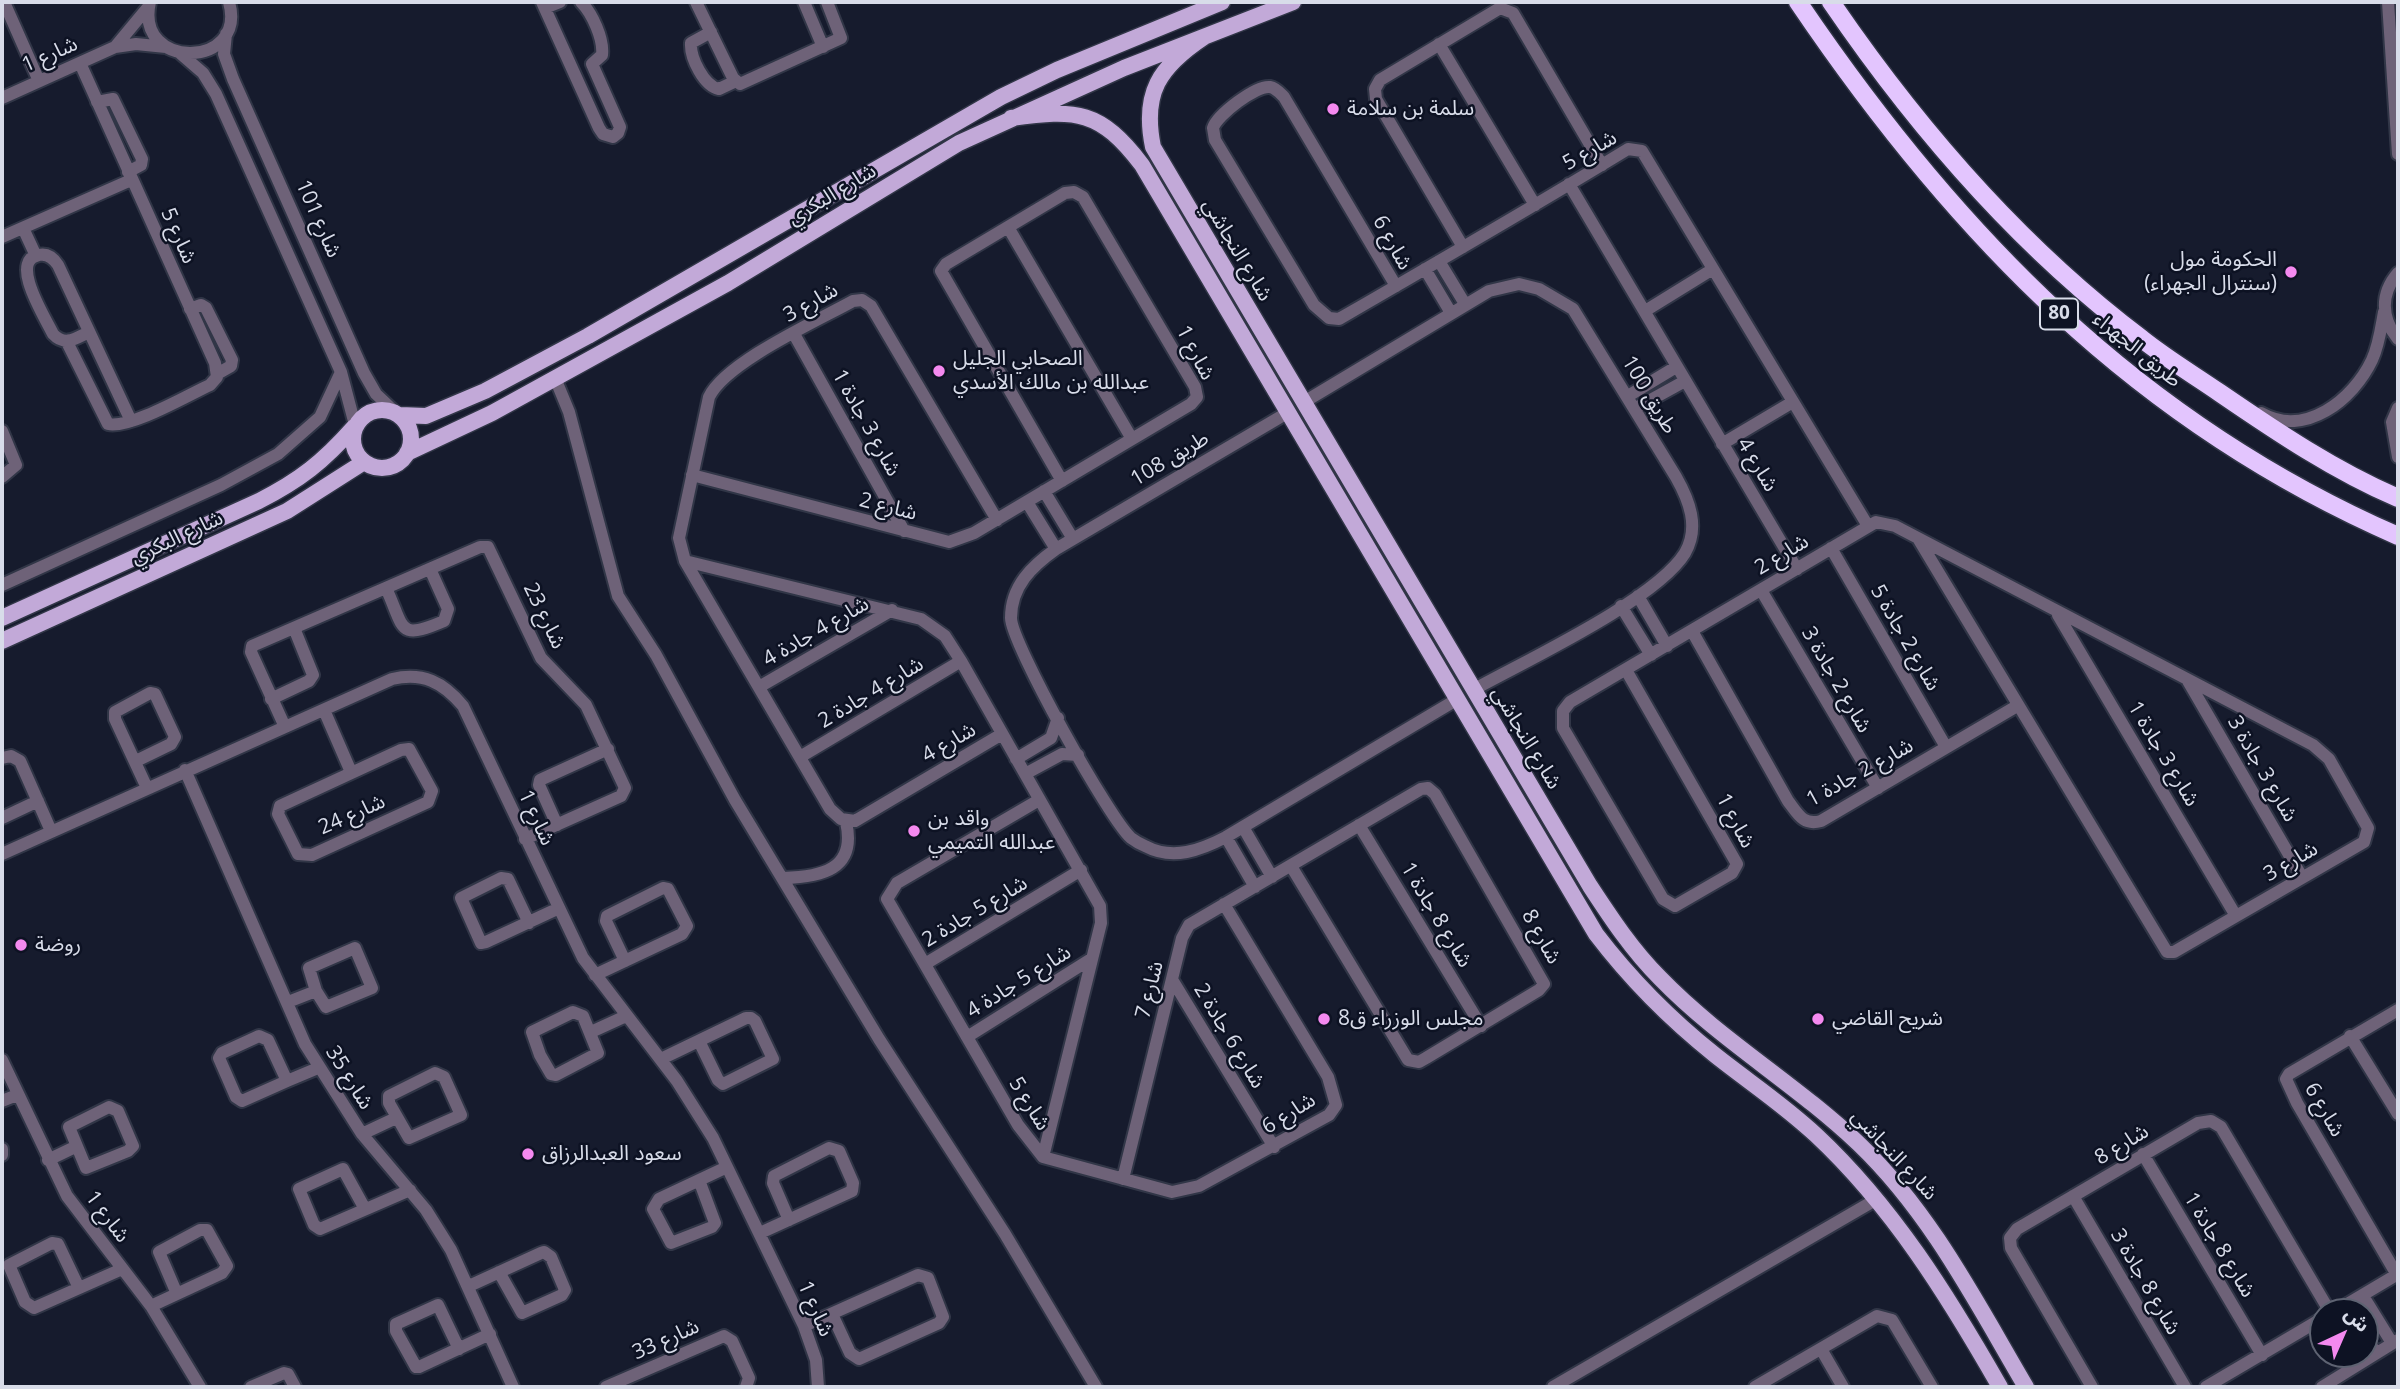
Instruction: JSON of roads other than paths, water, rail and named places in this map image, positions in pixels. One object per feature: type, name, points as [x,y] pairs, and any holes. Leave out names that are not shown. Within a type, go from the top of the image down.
[{"type":"highway","name":"طريق الجهراء","points":[[1798,2],[1853,83],[1941,193],[1996,254],[2093,345],[2169,406],[2265,467],[2361,520],[2398,536]]},
{"type":"highway","name":"طريق الجهراء","points":[[1831,2],[1917,117],[2012,224],[2051,263],[2132,332],[2282,436],[2398,498]]},
{"type":"main road","name":"شارع البكري","points":[[397,414],[426,416],[485,391],[830,197],[1001,97],[1057,70],[1222,2]]},
{"type":"main road","name":"شارع البكري","points":[[407,453],[492,413],[758,265],[959,143],[1011,118],[1293,2]]},
{"type":"main road","name":"شارع النجاشي","points":[[1204,37],[1179,55],[1162,75],[1148,109],[1153,147],[1547,815],[1613,922],[1661,979],[1726,1037],[1827,1115],[1889,1175],[1954,1264],[2010,1385]]},
{"type":"main road","name":"شارع النجاشي","points":[[1011,118],[1053,112],[1089,117],[1121,138],[1142,165],[1596,934],[1646,995],[1716,1056],[1814,1133],[1877,1199],[1929,1268],[2010,1385]]},
{"type":"main road","points":[[758,265],[751,259],[753,250],[830,197]]},
{"type":"main road","points":[[1203,269],[1206,260],[1219,261]]},
{"type":"main road","points":[[383,409],[397,414],[411,433],[407,453],[401,461],[388,468],[378,468],[364,462],[353,446],[355,426],[371,411],[383,409]]},
{"type":"main road","name":"شارع البكري","points":[[2,618],[299,480],[324,461],[355,426]]},
{"type":"main road","name":"شارع البكري","points":[[2,641],[287,511],[364,462]]},
{"type":"main road","points":[[1533,828],[1543,828],[1547,815]]},
{"type":"main road","points":[[1547,851],[1556,841],[1564,842]]},
{"type":"street","points":[[4,2],[39,81]]},
{"type":"street","points":[[229,2],[231,20]]},
{"type":"street","points":[[181,54],[207,51],[226,34],[241,2]]},
{"type":"street","points":[[560,2],[543,5],[599,128],[612,137],[620,127],[592,64]]},
{"type":"street","points":[[574,73],[592,64],[602,55],[602,46],[589,12],[581,2]]},
{"type":"street","points":[[696,2],[736,82]]},
{"type":"street","points":[[804,2],[823,47]]},
{"type":"street","points":[[710,32],[691,43],[691,50],[706,82],[719,89],[736,82],[744,83],[841,38],[827,2]]},
{"type":"street","points":[[2388,2],[2398,154]]},
{"type":"street","points":[[150,4],[152,29],[166,47]]},
{"type":"street","name":"شارع 1","points":[[115,47],[150,4]]},
{"type":"street","points":[[1463,247],[1376,99],[1375,89],[1380,80],[1438,44],[1500,8],[1513,13],[1602,165]]},
{"type":"street","name":"شارع 101","points":[[226,34],[224,54],[233,79],[364,373],[376,394],[397,414]]},
{"type":"street","name":"شارع 1","points":[[2,98],[115,47],[136,44],[166,47]]},
{"type":"street","points":[[1438,44],[1535,205]]},
{"type":"street","name":"شارع 101","points":[[166,47],[181,54],[203,73],[216,94],[341,372],[355,426]]},
{"type":"street","name":"شارع 5","points":[[80,63],[217,374],[210,385],[131,421]]},
{"type":"street","name":"شارع 6","points":[[1264,88],[1277,90],[1284,97],[1396,286],[1339,319],[1329,318],[1314,305],[1215,140],[1213,128],[1222,112],[1264,88]]},
{"type":"street","name":"شارع 5","points":[[1396,286],[1635,147],[1642,151],[1791,403],[1868,526]]},
{"type":"street","points":[[2,237],[130,176]]},
{"type":"street","name":"شارع 4","points":[[1569,184],[1797,569]]},
{"type":"street","name":"شارع 1","points":[[1074,192],[1083,197],[1195,387],[1195,401],[1132,439],[1062,481],[941,271],[946,264],[1065,193],[1074,192]]},
{"type":"street","points":[[1008,227],[1132,439]]},
{"type":"street","points":[[23,228],[36,256]]},
{"type":"street","points":[[67,342],[108,424],[116,426],[131,421],[58,265],[48,255],[36,256],[27,265],[29,284],[53,334],[59,340],[67,342],[89,332]]},
{"type":"street","points":[[1439,261],[1465,304]]},
{"type":"street","points":[[2196,376],[2270,419],[2290,422],[2312,418],[2345,398],[2373,359],[2384,301],[2395,277],[2398,261]]},
{"type":"street","points":[[1425,269],[1451,313]]},
{"type":"street","points":[[1645,311],[1713,269]]},
{"type":"street","points":[[304,289],[315,291],[324,281]]},
{"type":"street","name":"طريق 100","points":[[1304,402],[1465,304],[1489,291],[1520,284],[1539,289],[1559,299],[1581,320],[1636,408],[1688,498],[1693,518],[1685,552],[1661,579],[1638,596],[1473,690]]},
{"type":"street","name":"شارع 3","points":[[685,561],[679,538],[709,397],[716,384],[732,371],[853,301],[862,300],[871,306],[996,520]]},
{"type":"street","points":[[2384,312],[2398,339]]},
{"type":"street","name":"شارع 3 جادة 1","points":[[794,334],[904,531]]},
{"type":"street","points":[[1628,396],[1676,367]]},
{"type":"street","points":[[2,585],[221,485],[278,454],[320,417],[341,372]]},
{"type":"street","points":[[555,378],[569,412],[618,596],[656,655],[735,800],[927,1116],[1006,1234],[1097,1387]]},
{"type":"street","points":[[1636,408],[1685,381]]},
{"type":"street","points":[[1722,444],[1791,403]]},
{"type":"street","points":[[2398,408],[2392,422],[2398,457]]},
{"type":"street","name":"طريق 108","points":[[1287,413],[1056,549],[1028,572],[1013,601],[1011,619],[1022,653],[1078,755],[1130,838],[1147,848],[1181,854],[1226,837],[1456,700]]},
{"type":"street","points":[[2,431],[16,465],[2,477]]},
{"type":"street","name":"شارع 2","points":[[692,475],[949,542],[960,540],[1062,481]]},
{"type":"street","points":[[1044,491],[1073,539]]},
{"type":"street","points":[[1027,502],[1056,549]]},
{"type":"street","points":[[1868,526],[1884,522],[1919,540]]},
{"type":"street","name":"شارع 2","points":[[1626,670],[1868,526]]},
{"type":"street","name":"شارع 3","points":[[1919,540],[2313,745],[2329,759],[2368,828],[2369,835],[2364,842],[2174,952],[2167,952],[1919,540]]},
{"type":"street","name":"شارع 23","points":[[285,727],[251,649],[480,547],[491,549],[541,658],[586,705],[623,783],[624,794],[525,839]]},
{"type":"street","name":"شارع 2 جادة 5","points":[[1831,548],[1946,747]]},
{"type":"street","points":[[685,561],[830,809],[846,822],[850,839],[848,849],[832,869],[814,877],[783,878]]},
{"type":"street","name":"شارع 4","points":[[685,561],[892,610],[936,627],[961,661],[1002,734],[855,821],[846,822]]},
{"type":"street","points":[[386,588],[403,625],[410,632],[416,633],[444,621],[448,609],[430,569]]},
{"type":"street","name":"شارع 2 جادة 3","points":[[1762,590],[1878,788]]},
{"type":"street","points":[[1638,596],[1667,646]]},
{"type":"street","points":[[1621,606],[1651,655]]},
{"type":"street","name":"شارع 4 جادة 4","points":[[759,687],[892,610]]},
{"type":"street","name":"شارع 3 جادة 1","points":[[2057,613],[2236,916]]},
{"type":"street","points":[[271,699],[309,681],[313,675],[294,628]]},
{"type":"street","name":"شارع 2 جادة 1","points":[[1692,631],[1788,801],[1802,820],[1812,824],[2017,706]]},
{"type":"street","name":"شارع 4 جادة 2","points":[[800,757],[961,661]]},
{"type":"street","name":"شارع 1","points":[[1626,670],[1736,858],[1736,869],[1732,873],[1680,906],[1663,899],[1563,728],[1561,717],[1570,702],[1626,670]]},
{"type":"street","name":"شارع 1","points":[[2,854],[400,677],[424,677],[439,684],[463,706],[557,909],[595,975],[697,1110],[804,1326],[816,1360],[818,1387]]},
{"type":"street","name":"شارع 3 جادة 3","points":[[2188,681],[2302,877]]},
{"type":"street","points":[[135,761],[171,744],[175,737],[155,694],[150,693],[115,712],[115,719],[147,788]]},
{"type":"street","name":"شارع 24","points":[[324,710],[351,772]]},
{"type":"street","points":[[1016,759],[1051,738],[1058,718]]},
{"type":"street","name":"شارع 5","points":[[1002,734],[1082,870],[1100,906],[1101,923],[1043,1157]]},
{"type":"street","points":[[557,825],[539,785],[540,780],[608,748]]},
{"type":"street","name":"شارع 24","points":[[409,749],[432,791],[431,798],[312,855],[298,855],[278,814],[280,806],[351,772],[409,749]]},
{"type":"street","points":[[1025,774],[1062,754],[1078,755]]},
{"type":"street","points":[[2,758],[10,755],[18,758],[51,831]]},
{"type":"street","name":"شارع 35","points":[[185,771],[318,1068],[362,1134],[410,1191],[451,1250],[513,1387]]},
{"type":"street","name":"شارع 8","points":[[1422,789],[1428,789],[1435,794],[1544,984],[1539,990],[1419,1062],[1408,1060],[1291,866],[1359,825],[1422,789]]},
{"type":"street","name":"شارع 5","points":[[1039,800],[891,889],[887,899],[1018,1125],[1043,1157]]},
{"type":"street","points":[[2,818],[38,801]]},
{"type":"street","name":"شارع 8 جادة 1","points":[[1359,825],[1480,1026]]},
{"type":"street","points":[[1243,827],[1272,877]]},
{"type":"street","points":[[1226,837],[1255,887]]},
{"type":"street","name":"شارع 7","points":[[1123,1179],[1182,938],[1189,925],[1291,866]]},
{"type":"street","name":"شارع 5 جادة 2","points":[[925,964],[1082,870]]},
{"type":"street","points":[[528,923],[508,879],[501,878],[461,898],[481,943],[528,923],[557,909]]},
{"type":"street","points":[[595,975],[625,961],[686,930],[668,889],[663,888],[607,915],[606,921],[625,961]]},
{"type":"street","name":"شارع 6","points":[[1043,1157],[1172,1192],[1184,1191],[1329,1115],[1336,1105],[1335,1092],[1224,904]]},
{"type":"street","points":[[350,948],[358,950],[372,982],[370,990],[329,1007],[322,1002],[316,991],[309,974],[311,966],[350,948]]},
{"type":"street","name":"شارع 5 جادة 4","points":[[967,1037],[1091,959]]},
{"type":"street","name":"شارع 6 جادة 2","points":[[1173,981],[1273,1146]]},
{"type":"street","points":[[288,1002],[316,991]]},
{"type":"street","name":"شارع 6","points":[[2398,1010],[2289,1074],[2286,1079],[2297,1103],[2398,1275]]},
{"type":"street","points":[[576,1012],[583,1016],[591,1032],[597,1055],[554,1075],[547,1071],[531,1034],[576,1012]]},
{"type":"street","points":[[591,1032],[626,1016]]},
{"type":"street","points":[[661,1059],[699,1041],[751,1018],[755,1021],[773,1059],[723,1084],[718,1080],[699,1041]]},
{"type":"street","points":[[287,1082],[263,1036],[219,1056],[239,1100],[246,1101],[318,1068]]},
{"type":"street","points":[[2350,1037],[2398,1114]]},
{"type":"street","name":"شارع 1","points":[[2,1060],[67,1196],[150,1306],[201,1387]]},
{"type":"street","points":[[435,1073],[443,1075],[461,1112],[457,1118],[411,1139],[405,1135],[396,1118],[389,1103],[391,1094],[435,1073]]},
{"type":"street","points":[[2,1101],[17,1095]]},
{"type":"street","points":[[109,1107],[118,1111],[133,1146],[128,1151],[89,1168],[82,1163],[75,1147],[68,1129],[70,1125],[109,1107]]},
{"type":"street","points":[[362,1134],[396,1118]]},
{"type":"street","name":"شارع 8","points":[[2092,1387],[2010,1243],[2017,1229],[2198,1123],[2211,1122],[2221,1127],[2331,1298]]},
{"type":"street","points":[[48,1160],[75,1147]]},
{"type":"street","points":[[760,1233],[789,1220],[854,1189],[839,1151],[834,1148],[774,1176],[773,1183],[789,1220]]},
{"type":"street","points":[[2,1149],[2,1155]]},
{"type":"street","name":"شارع 8 جادة 1","points":[[2143,1154],[2262,1354]]},
{"type":"street","points":[[698,1181],[715,1217],[714,1226],[677,1243],[669,1242],[653,1205],[659,1199],[727,1167]]},
{"type":"street","points":[[365,1209],[343,1169],[299,1189],[314,1225],[320,1229],[410,1191]]},
{"type":"street","name":"شارع 8 جادة 3","points":[[2073,1196],[2185,1387]]},
{"type":"street","points":[[1553,1387],[1877,1199]]},
{"type":"street","points":[[150,1306],[177,1294],[225,1271],[227,1266],[208,1230],[200,1230],[159,1252],[177,1294]]},
{"type":"street","points":[[79,1287],[58,1244],[52,1243],[9,1265],[30,1307],[79,1287],[121,1269]]},
{"type":"street","points":[[468,1286],[499,1272],[546,1253],[565,1290],[562,1296],[522,1313],[499,1272]]},
{"type":"street","points":[[804,1326],[832,1314],[924,1275],[943,1317],[939,1323],[859,1359],[850,1353],[832,1314]]},
{"type":"street","points":[[2360,1298],[2398,1275]]},
{"type":"street","points":[[2363,1296],[2395,1341],[2379,1351]]},
{"type":"street","points":[[458,1349],[438,1305],[396,1324],[396,1331],[415,1367],[458,1349],[490,1334]]},
{"type":"street","points":[[1755,1387],[1877,1316],[1892,1320],[1932,1387]]},
{"type":"street","points":[[2206,1387],[2309,1326]]},
{"type":"street","name":"شارع 33","points":[[606,1387],[724,1336],[732,1340],[749,1378],[746,1387]]},
{"type":"street","points":[[1821,1349],[1843,1387]]},
{"type":"street","points":[[2322,1387],[2352,1368]]},
{"type":"street","points":[[251,1387],[284,1373],[290,1377],[295,1387]]},
{"type":"place","name":"سلمة بن سلامة","points":[[1333,109]]},
{"type":"place","name":"الحكومة مول (سنترال الجهراء)","points":[[2291,272]]},
{"type":"place","name":"الصحابي الجليل عبدالله بن مالك الأسدي","points":[[939,371]]},
{"type":"place","name":"واقد بن عبدالله التميمي","points":[[914,831]]},
{"type":"place","name":"روضة","points":[[21,945]]},
{"type":"place","name":"مجلس الوزراء ق8","points":[[1324,1019]]},
{"type":"place","name":"شريح القاضي","points":[[1818,1019]]},
{"type":"place","name":"سعود العبدالرزاق","points":[[528,1154]]}]
